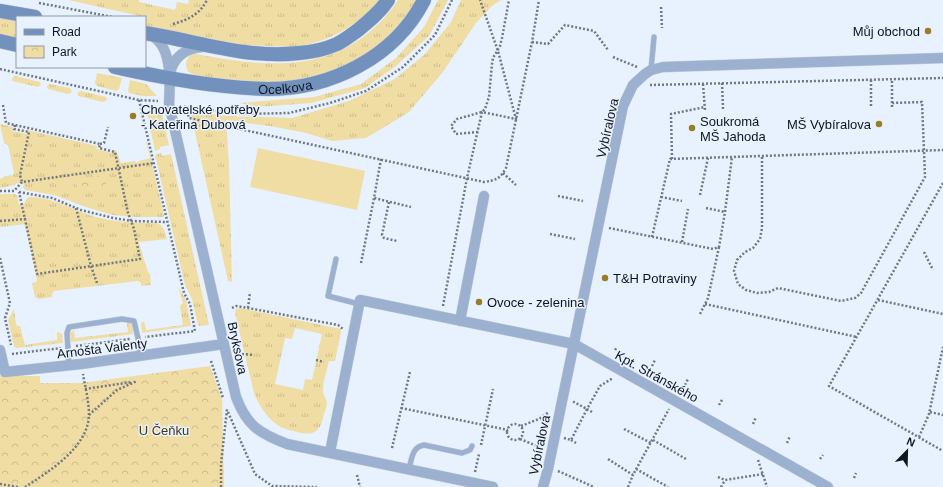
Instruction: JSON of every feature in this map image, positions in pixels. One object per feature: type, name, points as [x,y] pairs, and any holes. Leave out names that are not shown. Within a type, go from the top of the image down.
[{"type":"street","points":[[147,34],[243,53],[271,55],[320,50],[337,44],[348,37],[372,19],[388,0]]},
{"type":"street","name":"Ocelkova","points":[[120,68],[170,78],[235,87],[270,89],[310,84],[360,66],[377,55],[402,32],[424,0]]},
{"type":"street","points":[[0,11],[29,16]]},
{"type":"street","name":"Bryksova","points":[[147,34],[157,39],[164,47],[170,78],[169,104],[236,397],[242,413],[255,427],[270,437],[287,444],[493,487]]},
{"type":"street","points":[[0,41],[16,45]]},
{"type":"street","points":[[170,78],[173,64],[186,50],[198,47],[216,48]]},
{"type":"street","name":"Vybíralova","points":[[543,487],[623,106],[633,85],[645,74],[662,67],[943,58]]},
{"type":"street","points":[[460,321],[484,196]]},
{"type":"street","name":"Kpt. Stránského","points":[[359,304],[360,300],[574,344],[828,487]]},
{"type":"street","points":[[330,452],[359,304]]},
{"type":"street","name":"Arnošta Valenty","points":[[0,350],[5,372],[81,364],[224,344]]},
{"type":"lane","points":[[652,70],[654,37]]},
{"type":"lane","points":[[336,259],[328,296],[359,304]]},
{"type":"lane","points":[[69,365],[67,333],[69,327],[122,319],[134,321],[140,356]]},
{"type":"lane","points":[[409,469],[414,451],[418,446],[424,445],[462,454],[470,450],[472,446]]},
{"type":"path","points":[[168,25],[182,22],[193,16],[200,11],[207,0]]},
{"type":"path","points":[[480,0],[498,51],[516,119]]},
{"type":"path","points":[[438,316],[440,308],[444,305],[467,178],[482,112],[485,109],[489,97],[492,64],[502,38],[508,0]]},
{"type":"path","points":[[186,108],[189,118],[484,182],[493,180],[501,176],[506,168],[532,42],[539,0]]},
{"type":"path","points":[[36,3],[108,16]]},
{"type":"path","points":[[661,7],[662,28]]},
{"type":"path","points":[[532,42],[548,44],[565,25],[594,31],[608,50]]},
{"type":"path","points":[[613,57],[640,68]]},
{"type":"path","points":[[0,69],[139,100],[158,101],[169,104]]},
{"type":"path","points":[[648,85],[943,78]]},
{"type":"path","points":[[871,80],[871,108]]},
{"type":"path","points":[[892,80],[892,107]]},
{"type":"path","points":[[722,83],[723,109]]},
{"type":"path","points":[[652,236],[670,159],[672,159],[670,114],[705,109],[703,84]]},
{"type":"path","points":[[0,258],[10,303],[5,318],[12,354],[196,331],[190,304],[184,293],[139,100]]},
{"type":"path","points":[[762,157],[762,228],[760,239],[753,248],[745,252],[737,260],[734,272],[738,284],[746,290],[757,293],[769,292],[778,288],[841,302],[855,298],[861,293],[925,177],[922,102],[892,103]]},
{"type":"path","points":[[3,105],[6,123],[100,144],[104,143],[108,127]]},
{"type":"path","points":[[478,132],[456,134],[451,126],[457,119],[482,112],[516,119]]},
{"type":"path","points":[[15,125],[14,129],[29,132],[20,175],[22,182]]},
{"type":"path","points":[[20,192],[37,274],[140,259],[132,221],[128,213],[115,152],[99,148],[100,144]]},
{"type":"path","points":[[672,159],[943,150]]},
{"type":"path","points":[[700,314],[708,298],[719,247],[732,157]]},
{"type":"path","points":[[700,194],[708,158]]},
{"type":"path","points":[[361,263],[381,159]]},
{"type":"path","points":[[14,191],[22,182],[154,163]]},
{"type":"path","points":[[503,173],[516,185]]},
{"type":"path","points":[[943,184],[829,386],[943,451]]},
{"type":"path","points":[[0,191],[14,191],[52,198],[76,208],[113,218],[132,221],[167,222]]},
{"type":"path","points":[[558,196],[583,202]]},
{"type":"path","points":[[661,197],[682,201]]},
{"type":"path","points":[[374,198],[411,207]]},
{"type":"path","points":[[389,202],[382,234],[384,238],[397,241]]},
{"type":"path","points":[[76,208],[97,283]]},
{"type":"path","points":[[706,208],[725,212]]},
{"type":"path","points":[[682,242],[688,209]]},
{"type":"path","points":[[0,221],[26,219]]},
{"type":"path","points":[[607,228],[713,249],[719,247]]},
{"type":"path","points":[[550,234],[574,239]]},
{"type":"path","points":[[924,252],[933,270]]},
{"type":"path","points":[[248,308],[250,292]]},
{"type":"path","points":[[878,300],[943,314]]},
{"type":"path","points":[[705,304],[857,337]]},
{"type":"path","points":[[232,308],[236,306],[338,324],[353,336]]},
{"type":"path","points":[[615,350],[617,346]]},
{"type":"path","points":[[919,437],[930,412],[943,347]]},
{"type":"path","points":[[242,354],[254,355]]},
{"type":"path","points":[[316,360],[324,362]]},
{"type":"path","points":[[652,366],[655,360]]},
{"type":"path","points":[[211,361],[227,409],[255,474],[272,486],[317,487]]},
{"type":"path","points":[[25,487],[46,473],[76,446],[86,428],[89,415],[81,364]]},
{"type":"path","points":[[392,448],[410,372]]},
{"type":"path","points":[[571,440],[600,386],[614,378]]},
{"type":"path","points":[[685,385],[688,379]]},
{"type":"path","points":[[85,388],[136,382],[117,390],[89,415]]},
{"type":"path","points":[[485,426],[493,389]]},
{"type":"path","points":[[719,405],[722,398]]},
{"type":"path","points":[[570,400],[592,412]]},
{"type":"path","points":[[401,408],[508,430]]},
{"type":"path","points":[[221,487],[221,464],[227,409]]},
{"type":"path","points":[[628,487],[669,409]]},
{"type":"path","points":[[542,448],[520,439],[510,439],[508,430],[511,425],[521,426],[539,419],[549,412]]},
{"type":"path","points":[[930,412],[943,414]]},
{"type":"path","points":[[753,424],[756,417]]},
{"type":"path","points":[[520,439],[523,436],[521,426]]},
{"type":"path","points":[[624,429],[686,459]]},
{"type":"path","points":[[787,443],[790,436]]},
{"type":"path","points":[[562,437],[576,443]]},
{"type":"path","points":[[820,460],[823,454]]},
{"type":"path","points":[[757,458],[767,487]]},
{"type":"path","points":[[608,459],[633,475]]},
{"type":"path","points":[[556,470],[594,487]]},
{"type":"path","points":[[636,470],[668,487]]},
{"type":"path","points":[[854,478],[856,473]]},
{"type":"path","points":[[718,477],[725,480],[763,474]]},
{"type":"path","points":[[357,475],[360,487]]},
{"type":"path","points":[[721,487],[725,480]]},
{"type":"path","points":[[0,484],[18,487]]},
{"type":"green space","points":[[68,0],[139,0],[139,2],[175,10],[177,2],[188,4],[189,0],[379,0],[364,16],[346,29],[326,39],[302,46],[246,45],[146,28],[146,16]]},
{"type":"green space","points":[[398,0],[419,0],[405,23],[356,64],[315,77],[278,83],[199,77],[188,72],[186,61],[190,55],[196,54],[263,63],[306,61],[327,56],[348,47],[367,34],[384,18]]},
{"type":"green space","points":[[438,0],[448,0],[429,36],[396,66],[365,88],[311,103],[258,107],[239,103],[314,97],[361,84],[396,58],[424,27]]},
{"type":"green space","points":[[461,0],[501,0],[493,5],[476,23],[443,72],[409,112],[366,138],[332,141],[306,133],[276,127],[226,120],[229,164],[232,282],[228,281],[191,114],[193,111],[225,116],[292,118],[349,101],[395,79],[425,54],[451,22]]},
{"type":"green space","points":[[0,15],[16,18],[16,40],[0,37]]},
{"type":"green space","points":[[97,73],[122,78],[119,89],[116,91],[97,86],[95,83]]},
{"type":"green space","points":[[15,76],[40,82],[41,85],[38,87],[12,81],[12,78]]},
{"type":"green space","points":[[130,80],[146,84],[157,96],[143,96],[129,93],[128,90]]},
{"type":"green space","points":[[49,84],[70,88],[72,92],[68,94],[48,89],[47,86]]},
{"type":"green space","points":[[81,91],[106,97],[107,100],[103,102],[78,96],[78,92]]},
{"type":"green space","points":[[160,106],[169,145],[160,147],[160,149],[155,151],[147,113],[150,108]]},
{"type":"green space","points":[[0,124],[13,127],[12,131],[27,134],[27,130],[97,146],[97,149],[112,153],[113,150],[116,150],[121,163],[135,161],[136,163],[141,160],[148,159],[150,157],[147,141],[164,216],[134,217],[113,215],[54,195],[25,190],[23,187],[24,184],[17,183],[15,185],[0,188],[0,178],[13,175],[14,173],[8,145],[4,143]]},
{"type":"green space","points":[[258,148],[365,171],[357,210],[250,187]]},
{"type":"green space","points":[[161,153],[162,156],[171,154],[209,325],[198,325],[192,299],[185,285],[155,155]]},
{"type":"green space","points":[[105,175],[107,191],[78,193],[76,178]]},
{"type":"green space","points":[[0,194],[15,194],[19,205],[24,204],[27,198],[40,198],[104,219],[159,224],[164,230],[167,239],[139,242],[148,272],[150,274],[151,285],[141,286],[141,283],[138,281],[54,291],[52,297],[39,299],[35,297],[32,283],[36,282],[37,280],[25,224],[0,227]]},
{"type":"green space","points":[[178,287],[186,300],[191,326],[142,333],[141,323],[144,321],[146,330],[183,325],[180,306],[183,303]]},
{"type":"green space","points":[[240,308],[341,329],[335,361],[329,361],[324,379],[323,391],[327,406],[321,425],[315,432],[301,433],[283,428],[267,416],[263,410],[254,393],[235,313],[236,309]],"holes":[[[295,328],[322,334],[312,380],[305,379],[303,390],[275,384],[285,338],[292,339]]]},
{"type":"green space","points":[[14,309],[16,324],[17,326],[20,326],[25,345],[57,340],[57,332],[62,334],[63,343],[16,348],[14,346],[8,320]]},
{"type":"green space","points":[[127,323],[132,325],[133,334],[71,342],[70,333],[74,330],[75,338],[128,332]]},
{"type":"green space","name":"U Čeňku","points":[[210,366],[222,399],[224,487],[0,487],[0,376],[40,376],[40,383],[81,383]]},
{"type":"place","name":"Můj obchod","points":[[928,31]]},
{"type":"place","name":"Chovatelské potřeby - Kateřina Dubová","points":[[133,116]]},
{"type":"place","name":"MŠ Vybíralova","points":[[879,124]]},
{"type":"place","name":"Soukromá MŠ Jahoda","points":[[692,128]]},
{"type":"place","name":"T&H Potraviny","points":[[605,278]]},
{"type":"place","name":"Ovoce - zelenina","points":[[479,302]]}]
